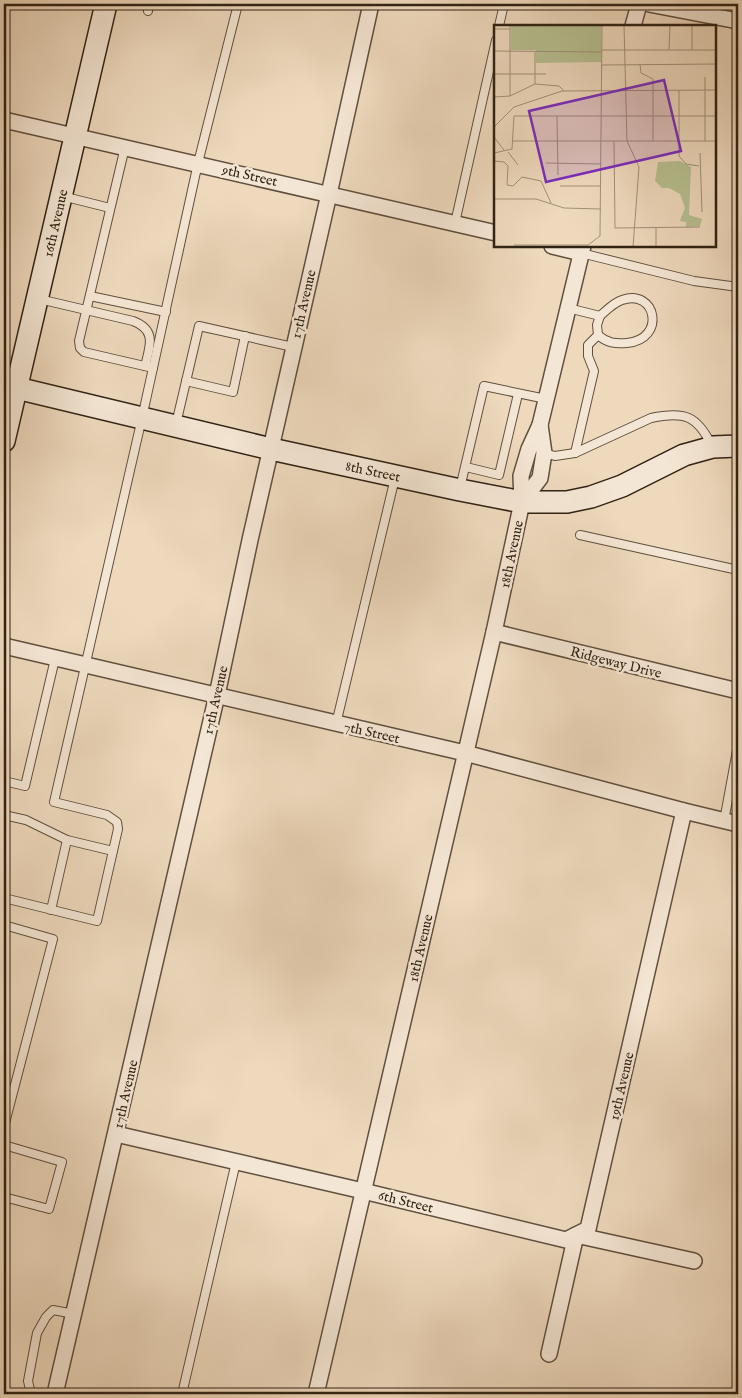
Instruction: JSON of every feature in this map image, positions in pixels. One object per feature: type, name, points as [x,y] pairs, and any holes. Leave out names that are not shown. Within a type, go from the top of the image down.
[{"type":"main road","name":"16th Avenue","points":[[4,441],[10,386],[37,298],[106,4]]},
{"type":"main road","name":"8th Street","points":[[10,386],[271,449],[522,502],[567,502],[591,497],[622,486],[673,459],[713,447],[738,446]]},
{"type":"street","name":"17th Avenue","points":[[55,1394],[217,695],[293,347],[371,4]]},
{"type":"street","points":[[633,25],[639,4]]},
{"type":"street","points":[[649,4],[738,21]]},
{"type":"street","name":"9th Street","points":[[4,120],[494,233]]},
{"type":"street","points":[[567,248],[582,250]]},
{"type":"street","name":"18th Avenue","points":[[316,1394],[494,632],[522,502],[521,476],[529,449],[540,425],[582,250]]},
{"type":"street","name":"18th Avenue","points":[[522,502],[540,478],[544,453],[540,425]]},
{"type":"street","name":"Ridgeway Drive","points":[[494,632],[738,691]]},
{"type":"street","name":"7th Street","points":[[4,646],[465,754],[731,822]]},
{"type":"street","name":"19th Avenue","points":[[549,1354],[576,1235],[588,1229],[684,811]]},
{"type":"street","name":"6th Street","points":[[116,1134],[566,1240],[576,1235],[694,1262]]},
{"type":"lane","points":[[149,367],[166,312],[198,164],[238,4]]},
{"type":"lane","points":[[499,25],[504,4]]},
{"type":"lane","points":[[455,223],[494,49]]},
{"type":"lane","points":[[125,147],[90,296],[80,348],[84,352],[149,367]]},
{"type":"lane","points":[[62,196],[110,208]]},
{"type":"lane","points":[[582,250],[694,281],[738,287]]},
{"type":"lane","points":[[90,296],[166,312]]},
{"type":"lane","points":[[4,898],[97,921],[118,829],[117,822],[107,815],[54,802],[142,418],[149,367],[149,334],[141,324],[37,298]]},
{"type":"lane","points":[[627,298],[639,300],[649,307],[654,317],[651,328],[646,334],[640,339],[631,342],[609,342],[598,335],[597,325],[600,316],[616,303],[627,298]]},
{"type":"lane","points":[[568,308],[600,316]]},
{"type":"lane","points":[[176,427],[199,326],[293,347]]},
{"type":"lane","points":[[575,453],[594,371],[588,356],[588,345],[598,335]]},
{"type":"lane","points":[[186,381],[233,392],[245,336]]},
{"type":"lane","points":[[460,490],[484,386],[546,399]]},
{"type":"lane","points":[[466,467],[499,475],[518,394]]},
{"type":"lane","points":[[544,453],[555,456],[575,453],[651,418],[668,416],[691,418],[705,432],[713,447]]},
{"type":"lane","points":[[336,724],[396,476]]},
{"type":"lane","points":[[580,535],[738,570]]},
{"type":"lane","points":[[4,781],[25,786],[55,659]]},
{"type":"lane","points":[[731,822],[738,744]]},
{"type":"lane","points":[[4,814],[26,820],[67,840],[113,851]]},
{"type":"lane","points":[[51,910],[67,840]]},
{"type":"lane","points":[[4,925],[53,939],[6,1108],[4,1127]]},
{"type":"lane","points":[[4,1145],[62,1162],[49,1209],[4,1197]]},
{"type":"lane","points":[[182,1394],[236,1162]]},
{"type":"lane","points":[[31,1394],[28,1381],[34,1358],[37,1333],[46,1317],[53,1310],[74,1314]]}]
